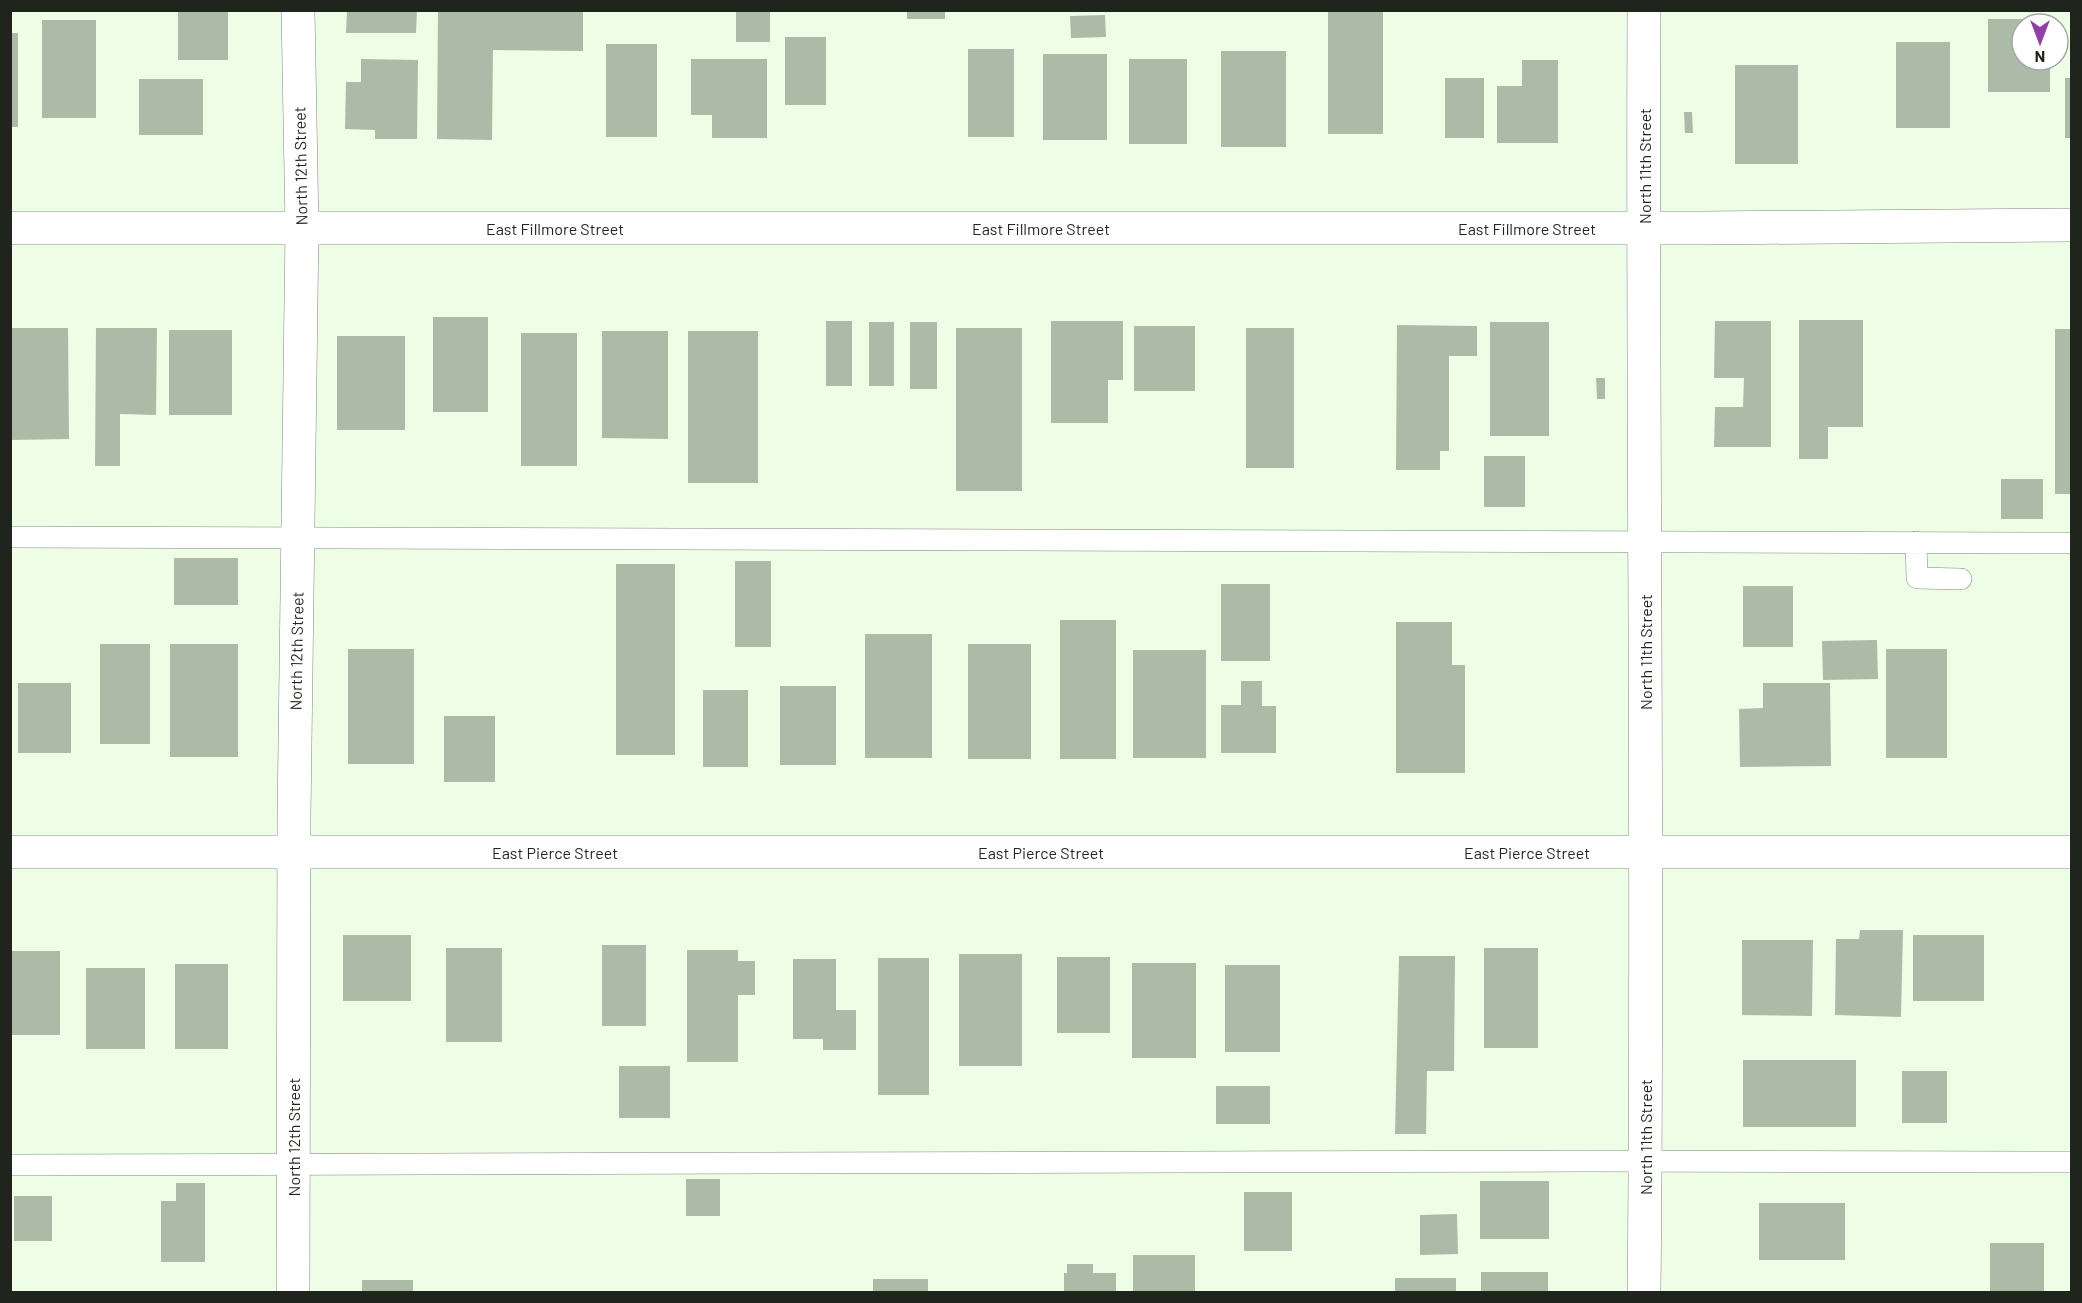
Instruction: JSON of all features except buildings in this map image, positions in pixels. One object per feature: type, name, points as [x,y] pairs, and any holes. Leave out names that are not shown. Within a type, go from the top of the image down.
[{"type":"street","name":"North 12th Street","points":[[293,1293],[294,852],[302,228],[298,10]]},
{"type":"street","name":"North 11th Street","points":[[1644,10],[1646,852],[1644,1293]]},
{"type":"street","name":"East Fillmore Street","points":[[10,228],[1643,228],[2072,225]]},
{"type":"street","name":"East Pierce Street","points":[[10,852],[2072,852]]},
{"type":"lane","points":[[10,537],[2072,543]]},
{"type":"lane","points":[[1916,542],[1917,578],[1961,579]]},
{"type":"lane","points":[[10,1165],[2072,1162]]}]
